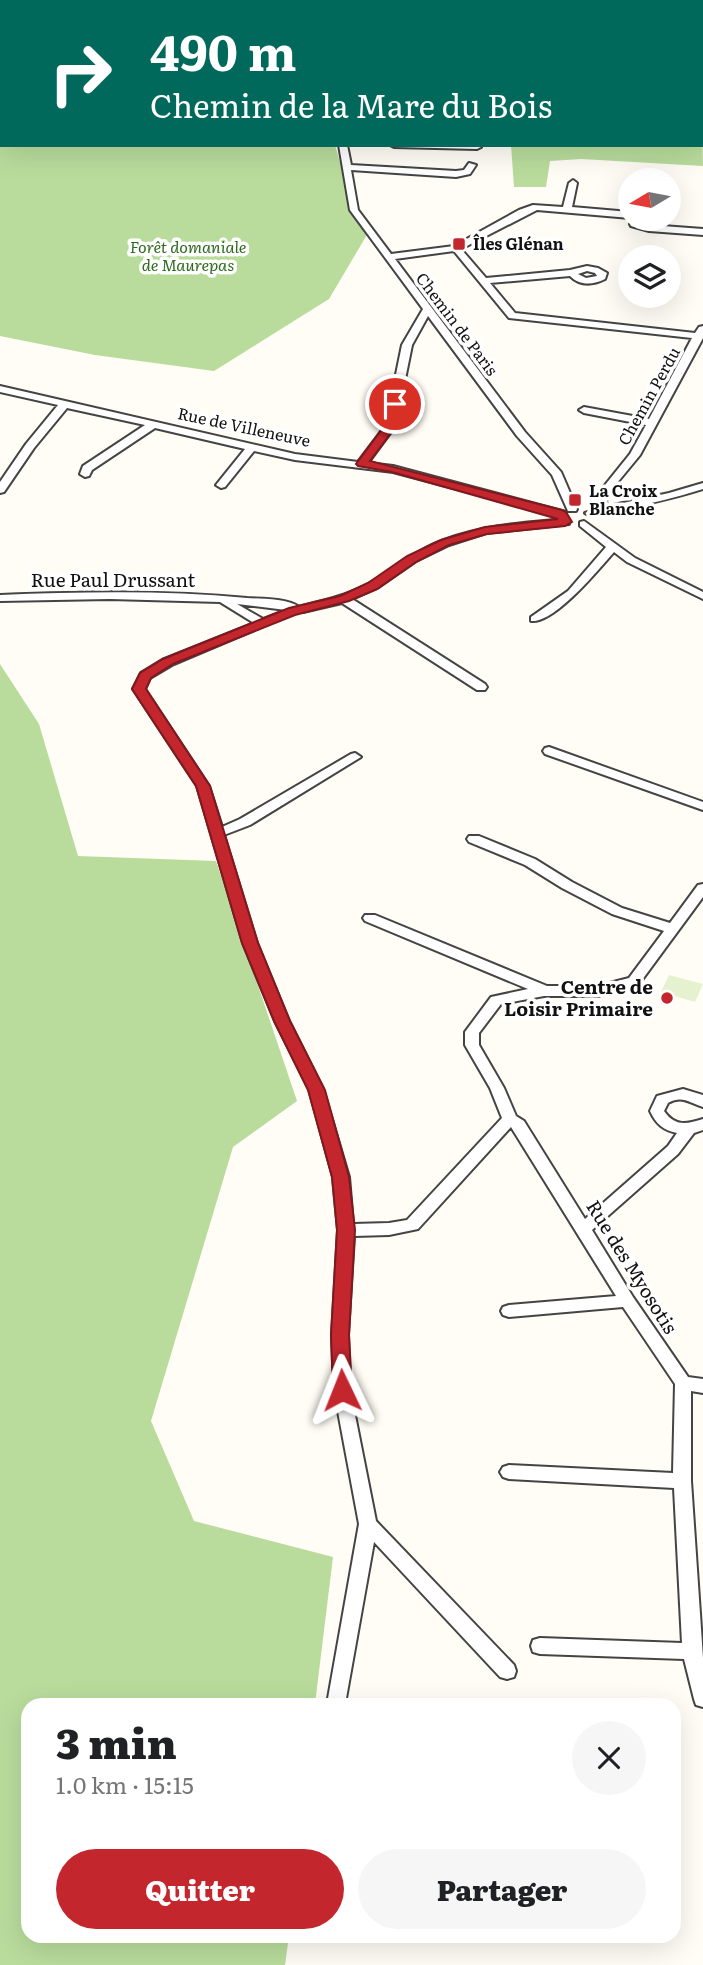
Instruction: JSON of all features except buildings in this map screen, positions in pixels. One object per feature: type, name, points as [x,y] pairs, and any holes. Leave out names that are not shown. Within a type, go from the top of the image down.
[{"type":"street","name":"Chemin de Paris","points":[[344,147],[354,210],[520,434],[558,474],[567,515]]},
{"type":"street","points":[[347,167],[456,174],[467,172],[472,165]]},
{"type":"street","points":[[567,209],[573,183]]},
{"type":"street","points":[[388,257],[456,248],[528,209],[601,212],[618,222]]},
{"type":"street","points":[[681,230],[703,232]]},
{"type":"street","points":[[456,248],[512,316],[701,331]]},
{"type":"street","points":[[483,281],[572,273]]},
{"type":"street","points":[[362,464],[394,421],[407,345],[427,310]]},
{"type":"street","name":"Chemin Perdu","points":[[607,510],[601,503],[602,495],[635,455],[701,331]]},
{"type":"street","name":"Rue de Villeneuve","points":[[0,389],[295,457],[393,469],[587,519]]},
{"type":"street","points":[[0,490],[30,446],[65,404]]},
{"type":"street","points":[[584,410],[654,423]]},
{"type":"street","points":[[85,474],[87,468],[154,424]]},
{"type":"street","points":[[221,485],[252,447]]},
{"type":"street","points":[[702,595],[667,580],[612,547],[587,519],[607,510],[703,486]]},
{"type":"street","points":[[336,1698],[368,1524],[342,1390],[340,1335],[346,1230],[341,1177],[316,1090],[282,1021],[250,943],[203,786],[139,689],[145,676],[168,662],[296,609],[344,599],[373,586],[412,559],[445,543],[485,530],[567,515]]},
{"type":"street","points":[[536,619],[572,593],[612,547]]},
{"type":"street","name":"Rue Paul Drussant","points":[[0,598],[142,594],[226,598],[296,609]]},
{"type":"street","points":[[226,598],[226,602],[261,623]]},
{"type":"street","points":[[344,599],[481,687]]},
{"type":"street","points":[[549,751],[703,806]]},
{"type":"street","points":[[216,834],[245,822],[355,757]]},
{"type":"street","points":[[474,839],[530,862],[617,911],[673,929]]},
{"type":"street","points":[[370,918],[544,991],[598,991],[634,981],[703,888]]},
{"type":"street","name":"Rue des Myosotis","points":[[544,991],[496,1000],[472,1032],[472,1045],[497,1088],[510,1119],[519,1125],[626,1301],[683,1383]]},
{"type":"street","points":[[696,1126],[680,1129],[664,1122],[659,1117],[658,1105],[668,1096],[676,1094],[693,1095],[703,1102]]},
{"type":"street","points":[[346,1230],[389,1229],[412,1225],[510,1119]]},
{"type":"street","points":[[583,1229],[673,1150],[696,1126]]},
{"type":"street","points":[[509,1311],[626,1301]]},
{"type":"street","points":[[703,1386],[683,1383],[682,1481],[692,1651],[703,1699]]},
{"type":"street","points":[[509,1472],[682,1481]]},
{"type":"street","points":[[368,1524],[507,1671]]},
{"type":"street","points":[[540,1646],[692,1651]]},
{"type":"green space","name":"Forêt domaniale de Maurepas","points":[[0,147],[336,147],[352,203],[368,233],[329,299],[214,371],[95,355],[0,336]]},
{"type":"green space","points":[[511,147],[703,147],[703,166],[581,159],[550,161],[546,187],[514,187]]},
{"type":"green space","points":[[0,664],[39,724],[78,856],[216,861],[297,1101],[233,1147],[151,1421],[194,1521],[333,1557],[316,1698],[21,1698],[21,1943],[288,1943],[285,1965],[0,1965]]},
{"type":"green space","points":[[669,975],[703,984],[695,1002],[661,992]]},
{"type":"place","name":"Îles Glénan","points":[[459,244]]},
{"type":"place","name":"La Croix Blanche","points":[[575,500]]},
{"type":"place","name":"Centre de Loisir Primaire","points":[[667,998]]},
{"type":"route","points":[[342,1390],[340,1335],[346,1230],[341,1177],[316,1090],[282,1021],[250,943],[203,786],[139,689],[145,676],[168,662],[293,611],[300,612],[306,608],[344,599],[373,586],[412,559],[445,543],[485,530],[565,522],[562,514],[393,469],[362,464],[394,421],[395,404]]}]
